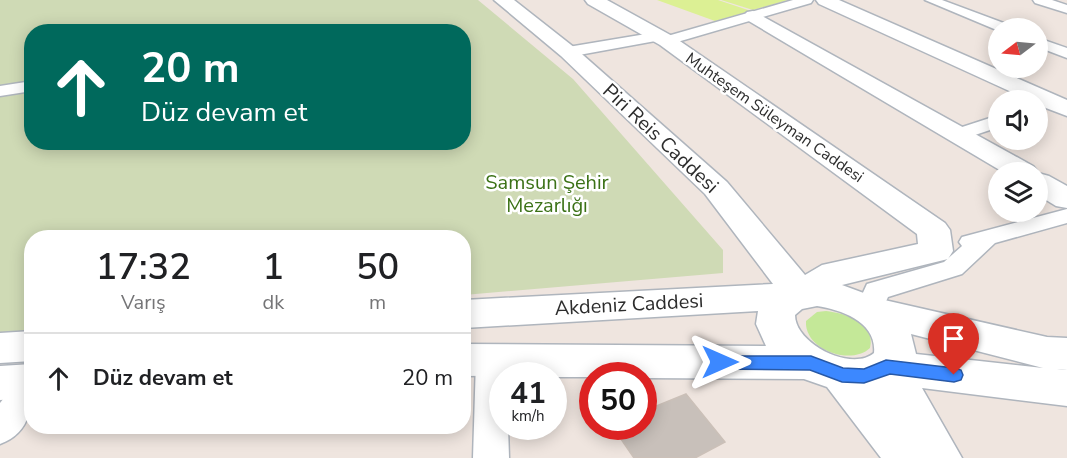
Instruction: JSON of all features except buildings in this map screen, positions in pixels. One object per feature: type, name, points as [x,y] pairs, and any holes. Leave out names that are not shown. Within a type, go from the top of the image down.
[{"type":"street","name":"Piri Reis Caddesi","points":[[503,0],[568,52],[716,188],[798,295]]},
{"type":"street","name":"Muhteşem Süleyman Caddesi","points":[[594,0],[662,39],[933,230],[936,251]]},
{"type":"street","points":[[568,52],[662,39],[807,0]]},
{"type":"street","points":[[825,0],[1053,106]]},
{"type":"street","points":[[931,0],[988,22]]},
{"type":"street","points":[[1039,0],[1067,9]]},
{"type":"street","points":[[753,16],[1006,162]]},
{"type":"street","points":[[1048,46],[1067,53]]},
{"type":"street","points":[[0,91],[24,87]]},
{"type":"street","points":[[960,134],[988,125]]},
{"type":"street","points":[[1048,188],[1067,199]]},
{"type":"street","points":[[910,458],[827,369],[785,343],[776,329],[775,316],[779,306],[835,273],[936,251],[1067,216]]},
{"type":"street","points":[[869,310],[876,291],[953,268],[987,237]]},
{"type":"street","points":[[798,295],[835,295],[869,310],[1047,353],[1067,354]]},
{"type":"street","name":"Akdeniz Caddesi","points":[[471,314],[798,295]]},
{"type":"street","points":[[491,458],[477,360],[827,369],[864,376],[881,371],[893,362],[896,348],[892,334],[883,321],[869,310]]},
{"type":"street","points":[[0,348],[24,346]]},
{"type":"street","points":[[886,367],[1067,387]]},
{"type":"street","points":[[886,367],[938,458]]},
{"type":"street","points":[[0,383],[24,382]]},
{"type":"street","points":[[0,429],[24,397]]},
{"type":"green space","name":"Samsun Şehir Mezarlığı","points":[[0,0],[478,0],[573,79],[723,250],[723,273],[471,294],[471,230],[24,230],[24,331],[0,333]]},
{"type":"green space","points":[[657,0],[718,0],[751,11],[715,21]]},
{"type":"green space","points":[[721,0],[788,0],[753,10]]},
{"type":"green space","points":[[826,311],[850,317],[864,326],[871,339],[870,348],[862,353],[841,355],[820,347],[807,331],[806,321],[817,312]]},
{"type":"route","points":[[720,362],[811,363],[842,375],[864,376],[881,371],[886,367],[954,375]]}]
